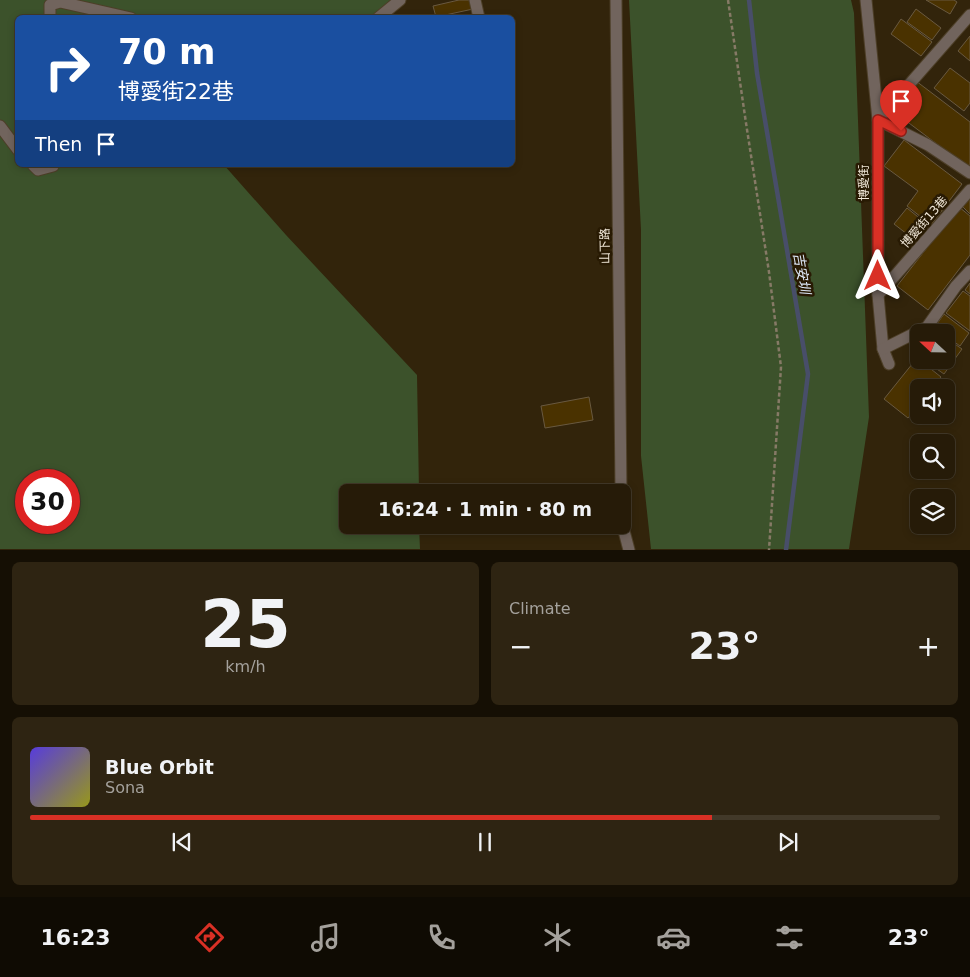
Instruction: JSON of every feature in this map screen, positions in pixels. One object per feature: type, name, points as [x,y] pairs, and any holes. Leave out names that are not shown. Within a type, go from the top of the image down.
[{"type":"street","points":[[382,15],[400,0]]},
{"type":"street","points":[[475,0],[478,15]]},
{"type":"street","name":"山下路","points":[[616,0],[622,484]]},
{"type":"street","name":"博愛街","points":[[866,0],[878,120],[878,295],[883,349],[889,364]]},
{"type":"street","points":[[50,15],[50,5],[60,2],[118,15]]},
{"type":"street","points":[[970,15],[878,120],[928,145],[970,173]]},
{"type":"street","points":[[0,126],[15,146]]},
{"type":"street","points":[[35,167],[38,170],[49,167]]},
{"type":"street","name":"博愛街13巷","points":[[878,295],[970,190]]},
{"type":"street","points":[[883,349],[927,327],[956,286],[970,271]]},
{"type":"street","points":[[625,534],[629,550]]},
{"type":"path","points":[[728,0],[769,272],[781,367],[769,550]]},
{"type":"green space","points":[[0,0],[400,0],[381,15],[15,15],[15,167],[226,167],[286,235],[417,375],[419,484],[339,484],[339,534],[419,534],[420,549],[0,549]]},
{"type":"green space","points":[[629,0],[851,0],[854,13],[869,417],[849,549],[651,549],[641,456],[641,230]]},
{"type":"building","points":[[459,0],[471,0],[473,9],[445,15],[435,15],[433,6]]},
{"type":"building","points":[[926,0],[954,0],[957,2],[950,14]]},
{"type":"building","points":[[916,9],[941,28],[932,40],[907,22]]},
{"type":"building","points":[[901,19],[932,42],[921,56],[891,34]]},
{"type":"building","points":[[970,36],[970,61],[958,51]]},
{"type":"building","points":[[950,68],[970,83],[970,103],[964,111],[934,88]]},
{"type":"building","points":[[916,81],[970,122],[970,169],[893,111]]},
{"type":"building","points":[[904,140],[962,184],[931,225],[907,206],[918,191],[884,166]]},
{"type":"building","points":[[970,197],[970,214],[962,206]]},
{"type":"building","points":[[959,207],[970,216],[970,255],[928,310],[897,286]]},
{"type":"building","points":[[907,208],[928,225],[916,241],[894,224]]},
{"type":"building","points":[[970,283],[970,294],[965,290]]},
{"type":"building","points":[[963,291],[970,296],[970,331],[946,313]]},
{"type":"building","points":[[944,314],[969,333],[960,346],[955,342],[955,324],[937,324]]},
{"type":"building","points":[[955,344],[962,349],[955,359]]},
{"type":"building","points":[[910,367],[910,369],[931,369],[941,377],[939,379],[910,379],[910,416],[908,418],[884,399]]},
{"type":"building","points":[[937,369],[948,369],[944,374]]},
{"type":"building","points":[[589,397],[593,420],[545,428],[541,406]]},
{"type":"waterway","name":"吉安圳","points":[[749,0],[757,73],[808,374],[786,550]]},
{"type":"route","points":[[878,276],[878,120],[901,131]]}]
